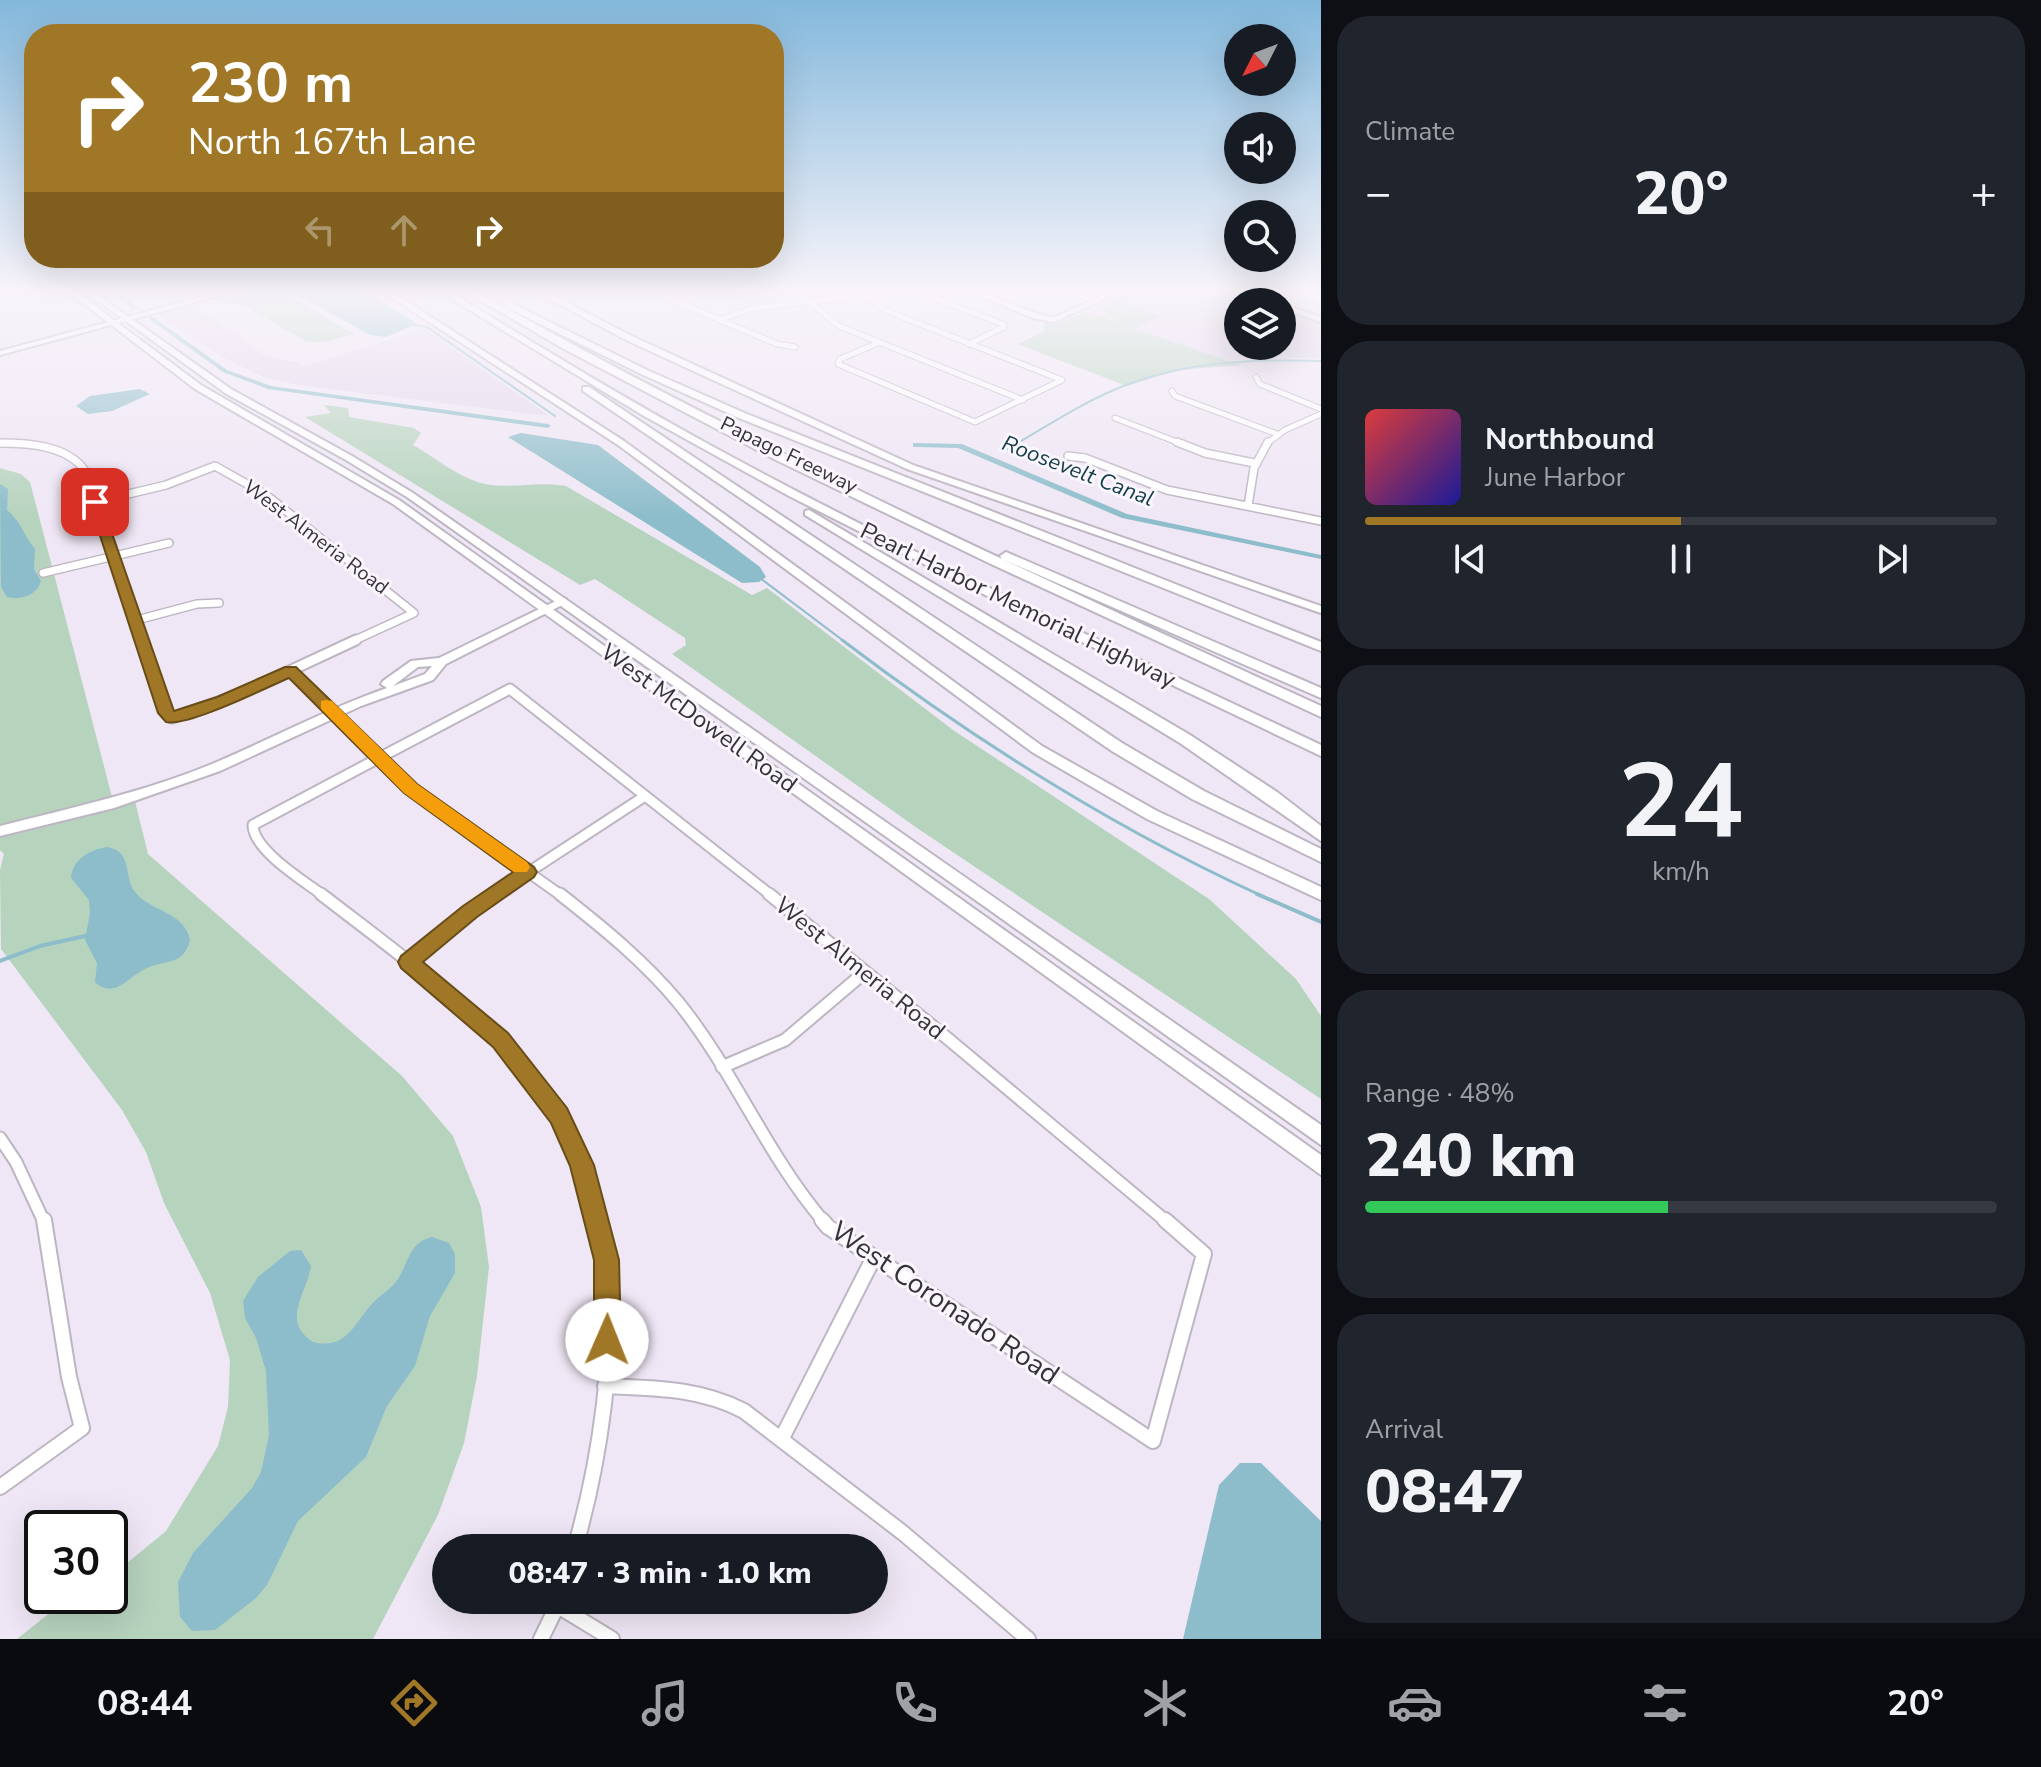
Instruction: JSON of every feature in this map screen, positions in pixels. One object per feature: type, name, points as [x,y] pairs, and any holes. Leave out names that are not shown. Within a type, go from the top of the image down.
[{"type":"highway","points":[[559,364],[565,375],[1164,775],[1321,856]]},
{"type":"highway","name":"Papago Freeway","points":[[565,364],[718,453]]},
{"type":"highway","points":[[600,364],[817,476],[1321,712]]},
{"type":"highway","name":"Papago Freeway","points":[[611,364],[934,526]]},
{"type":"highway","points":[[630,364],[812,445],[1321,647]]},
{"type":"highway","points":[[718,453],[737,472],[1194,745],[1271,796],[1321,835]]},
{"type":"highway","name":"Pearl Harbor Memorial Highway","points":[[718,453],[965,581],[1321,751]]},
{"type":"highway","points":[[934,526],[1050,573],[1321,693]]},
{"type":"highway","name":"Pearl Harbor Memorial Highway","points":[[934,526],[1321,702]]},
{"type":"main road","name":"West McDowell Road","points":[[168,364],[198,387],[396,502],[554,605],[1321,1136]]},
{"type":"main road","name":"West McDowell Road","points":[[194,364],[228,391],[338,451],[410,495],[554,605],[1321,1166]]},
{"type":"main road","points":[[499,364],[603,431],[947,686],[1050,758],[1152,815],[1321,894]]},
{"type":"main road","points":[[686,364],[927,474],[1321,610]]},
{"type":"main road","points":[[0,831],[114,803],[189,778],[268,746],[357,703],[376,699],[404,680],[429,677],[439,662],[554,605]]},
{"type":"street","points":[[846,364],[975,422],[1062,380],[1022,364]]},
{"type":"street","points":[[933,364],[1023,400]]},
{"type":"street","points":[[1256,377],[1260,384],[1321,412]]},
{"type":"street","points":[[1172,391],[1175,396],[1277,434]]},
{"type":"street","points":[[1248,506],[1254,463],[1261,447],[1277,434],[1321,412]]},
{"type":"street","points":[[1115,418],[1205,453],[1254,463]]},
{"type":"street","points":[[0,443],[47,448],[72,458],[85,471],[133,621],[166,713],[172,718],[223,701],[291,671]]},
{"type":"street","points":[[1068,456],[1085,458],[1155,486],[1321,521]]},
{"type":"street","name":"West Almeria Road","points":[[95,502],[166,485],[215,466],[265,494],[414,613],[291,671]]},
{"type":"street","points":[[43,573],[169,543]]},
{"type":"street","points":[[133,621],[197,604],[219,603]]},
{"type":"street","name":"West Coronado Road","points":[[291,671],[410,789],[528,872],[584,915],[653,975],[708,1042],[801,1199],[828,1227],[1153,1441]]},
{"type":"street","name":"West Almeria Road","points":[[378,758],[510,689],[1095,1159],[1204,1254],[1153,1441]]},
{"type":"street","points":[[378,758],[253,825],[253,834],[267,852],[408,962],[500,1040],[559,1115],[582,1165],[607,1260],[605,1386],[589,1500],[579,1534]]},
{"type":"street","points":[[408,962],[470,911],[645,796]]},
{"type":"street","points":[[722,1067],[785,1040],[865,972]]},
{"type":"street","points":[[0,1138],[42,1214],[49,1241],[69,1377],[82,1428],[0,1487]]},
{"type":"street","points":[[782,1438],[874,1257]]},
{"type":"street","points":[[605,1386],[670,1389],[715,1398],[782,1438],[953,1571],[1028,1639]]},
{"type":"street","points":[[541,1639],[554,1614]]},
{"type":"street","points":[[575,1614],[612,1639]]},
{"type":"shaded area","points":[[238,364],[303,367],[476,364],[549,416],[298,385],[263,377]]},
{"type":"green space","points":[[1071,364],[1242,365],[1178,370],[1127,386]]},
{"type":"green space","points":[[324,405],[348,408],[349,417],[414,428],[421,433],[413,445],[481,483],[566,486],[752,595],[767,588],[953,730],[1209,899],[1296,979],[1321,1016],[1321,1099],[917,828],[672,654],[686,645],[685,638],[595,579],[580,585],[305,417],[331,413]]},
{"type":"green space","points":[[0,468],[21,474],[30,482],[112,797],[115,803],[134,797],[148,854],[402,1076],[453,1136],[481,1207],[489,1267],[477,1376],[464,1443],[438,1515],[373,1639],[17,1639],[48,1614],[128,1614],[128,1562],[166,1531],[218,1446],[228,1407],[230,1360],[210,1293],[164,1203],[146,1152],[122,1110],[1,949],[0,870],[4,854],[0,850]]},
{"type":"water","points":[[140,389],[150,394],[112,411],[88,414],[76,406],[90,396]]},
{"type":"water","points":[[521,433],[598,445],[760,567],[766,577],[759,582],[742,583],[508,437]]},
{"type":"water","points":[[0,484],[8,489],[7,510],[35,549],[34,569],[41,581],[32,593],[17,598],[7,597],[1,587]]},
{"type":"water","points":[[107,847],[121,853],[135,892],[182,924],[190,941],[177,959],[145,969],[121,985],[108,989],[95,982],[97,963],[85,940],[89,900],[71,878],[72,871],[83,856]]},
{"type":"water","points":[[432,1237],[449,1243],[455,1254],[455,1273],[430,1316],[415,1366],[387,1406],[366,1457],[298,1521],[267,1585],[256,1598],[215,1630],[192,1631],[180,1617],[178,1582],[193,1553],[252,1488],[261,1472],[269,1435],[266,1371],[256,1338],[245,1318],[243,1301],[258,1277],[290,1251],[301,1250],[311,1266],[298,1306],[298,1325],[313,1342],[333,1342],[348,1334],[374,1301],[395,1283],[414,1248]]},
{"type":"water","points":[[1240,1463],[1261,1463],[1321,1521],[1321,1639],[1183,1639],[1219,1485]]},
{"type":"waterway","name":"Roosevelt Canal","points":[[216,364],[270,388],[548,426]]},
{"type":"waterway","points":[[481,364],[555,416]]},
{"type":"waterway","points":[[1007,449],[1065,415],[1126,385],[1210,364]]},
{"type":"waterway","name":"Roosevelt Canal","points":[[916,445],[959,446],[1125,516],[1321,557]]},
{"type":"waterway","points":[[760,578],[845,642]]},
{"type":"waterway","points":[[842,640],[942,712],[1045,780],[1151,841],[1262,896]]},
{"type":"waterway","points":[[1257,894],[1321,922]]},
{"type":"waterway","points":[[0,961],[40,946],[85,936]]},
{"type":"slow traffic","points":[[326,705],[410,789],[521,867]]},
{"type":"route","points":[[95,502],[166,713],[172,718],[182,716],[291,671],[410,789],[528,872],[470,911],[408,962],[500,1040],[559,1115],[582,1165],[607,1260],[607,1340]]}]
